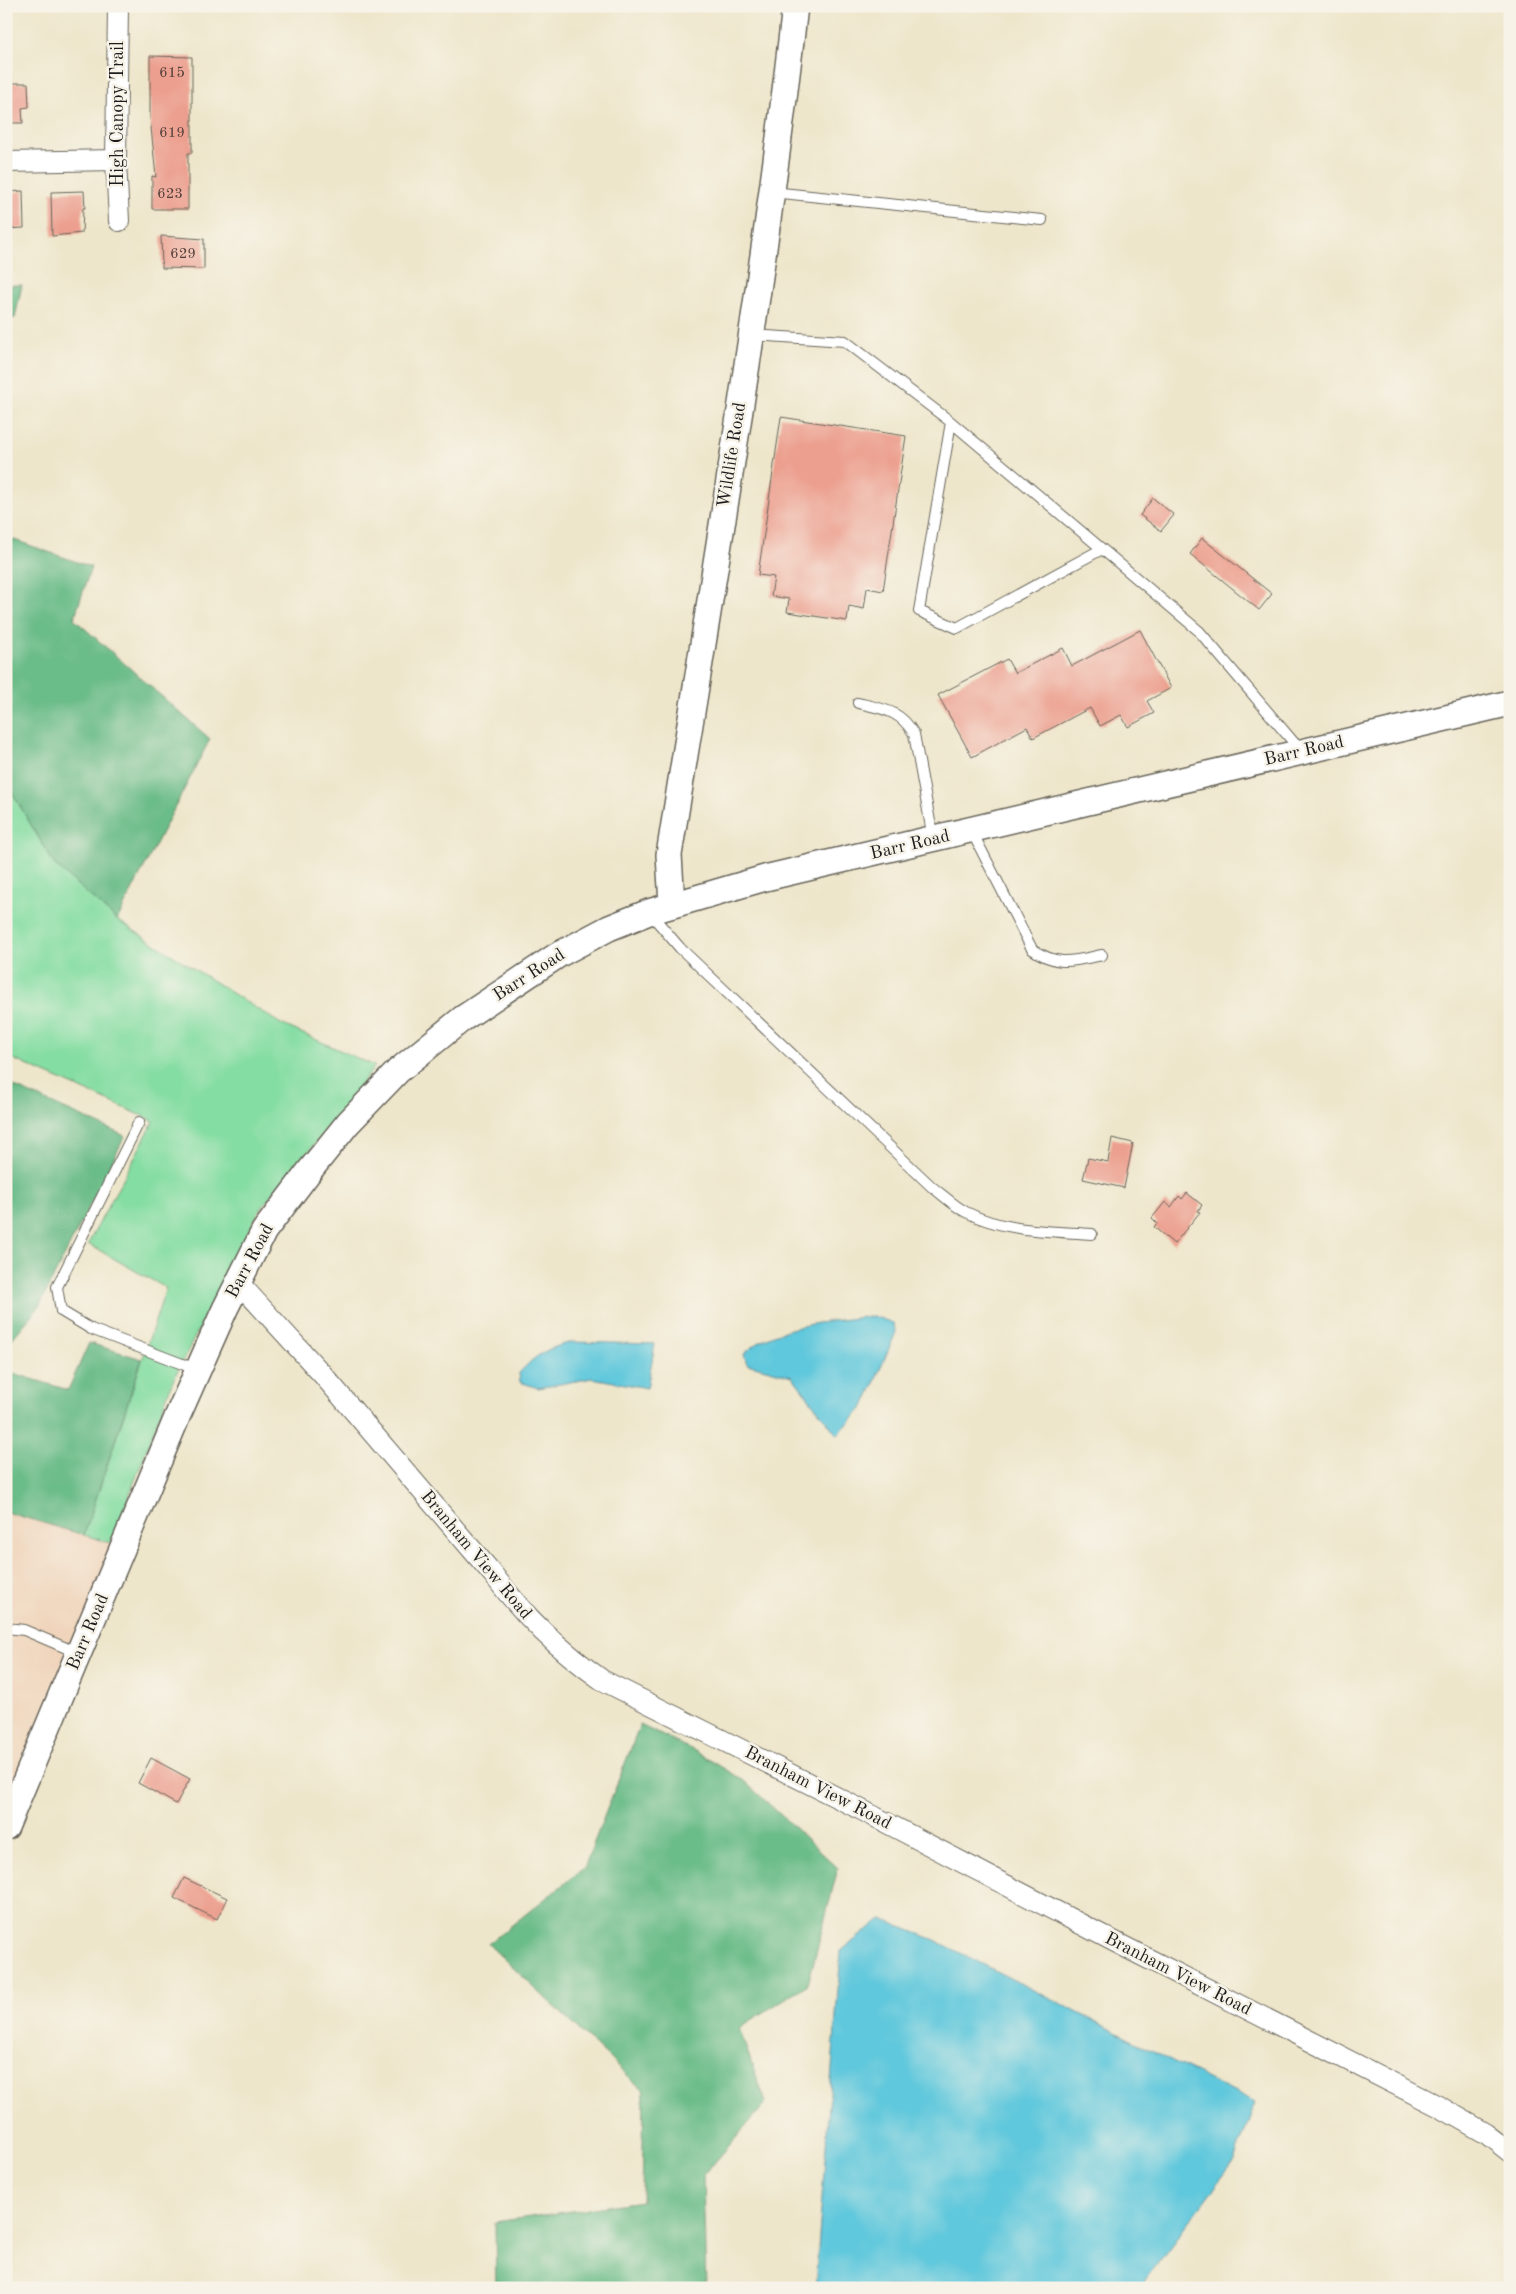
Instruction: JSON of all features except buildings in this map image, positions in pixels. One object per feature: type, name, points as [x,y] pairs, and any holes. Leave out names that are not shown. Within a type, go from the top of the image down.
[{"type":"street","name":"High Canopy Trail","points":[[118,6],[116,160],[119,221]]},
{"type":"street","name":"Wildlife Road","points":[[672,904],[669,855],[752,335],[795,6]]},
{"type":"street","points":[[6,162],[116,160]]},
{"type":"street","name":"Barr Road","points":[[6,1827],[198,1370],[238,1282],[264,1232],[284,1203],[348,1123],[398,1071],[462,1019],[558,955],[609,928],[672,904],[765,878],[1510,703]]},
{"type":"street","name":"Branham View Road","points":[[238,1282],[323,1376],[541,1632],[570,1658],[602,1680],[856,1806],[1123,1946],[1440,2106],[1487,2134],[1510,2152]]},
{"type":"lane","points":[[772,192],[1042,220]]},
{"type":"lane","points":[[752,335],[845,341],[951,422],[1200,631],[1302,752]]},
{"type":"lane","points":[[951,422],[919,611],[956,628],[1102,549]]},
{"type":"lane","points":[[858,703],[891,711],[906,721],[914,734],[933,839]]},
{"type":"lane","points":[[971,830],[1032,949],[1044,957],[1066,963],[1102,955]]},
{"type":"lane","points":[[649,912],[700,968],[932,1187],[952,1202],[965,1211],[988,1222],[1017,1229],[1092,1234]]},
{"type":"lane","points":[[140,1122],[57,1287],[61,1311],[91,1329],[198,1370]]},
{"type":"lane","points":[[6,1628],[24,1630],[79,1653]]},
{"type":"shaded area","points":[[6,1512],[123,1546],[6,1827]]},
{"type":"green space","points":[[6,285],[22,285],[15,318],[6,320]]},
{"type":"green space","points":[[6,537],[91,567],[74,619],[210,739],[117,920],[54,864],[6,782]]},
{"type":"green space","points":[[6,782],[54,864],[117,920],[281,1024],[375,1066],[335,1120],[260,1209],[174,1378],[111,1543],[84,1535],[166,1288],[88,1244],[154,1121],[6,1056]]},
{"type":"green space","points":[[6,1083],[125,1136],[38,1308],[6,1346]]},
{"type":"green space","points":[[89,1343],[142,1359],[84,1535],[6,1512],[6,1371],[68,1390]]},
{"type":"green space","points":[[640,1725],[695,1751],[743,1780],[838,1868],[808,1984],[739,2028],[766,2103],[703,2176],[706,2288],[496,2288],[495,2222],[642,2201],[644,2091],[488,1944],[584,1868]]},
{"type":"water","points":[[873,1316],[893,1323],[896,1332],[864,1407],[837,1435],[792,1376],[747,1364],[744,1354],[772,1336],[822,1322]]},
{"type":"water","points":[[572,1342],[655,1344],[647,1388],[592,1378],[538,1388],[520,1382],[519,1373],[537,1356],[555,1347]]},
{"type":"water","points":[[881,1919],[935,1940],[1255,2103],[1234,2161],[1146,2279],[1143,2288],[815,2288],[841,1951]]}]
